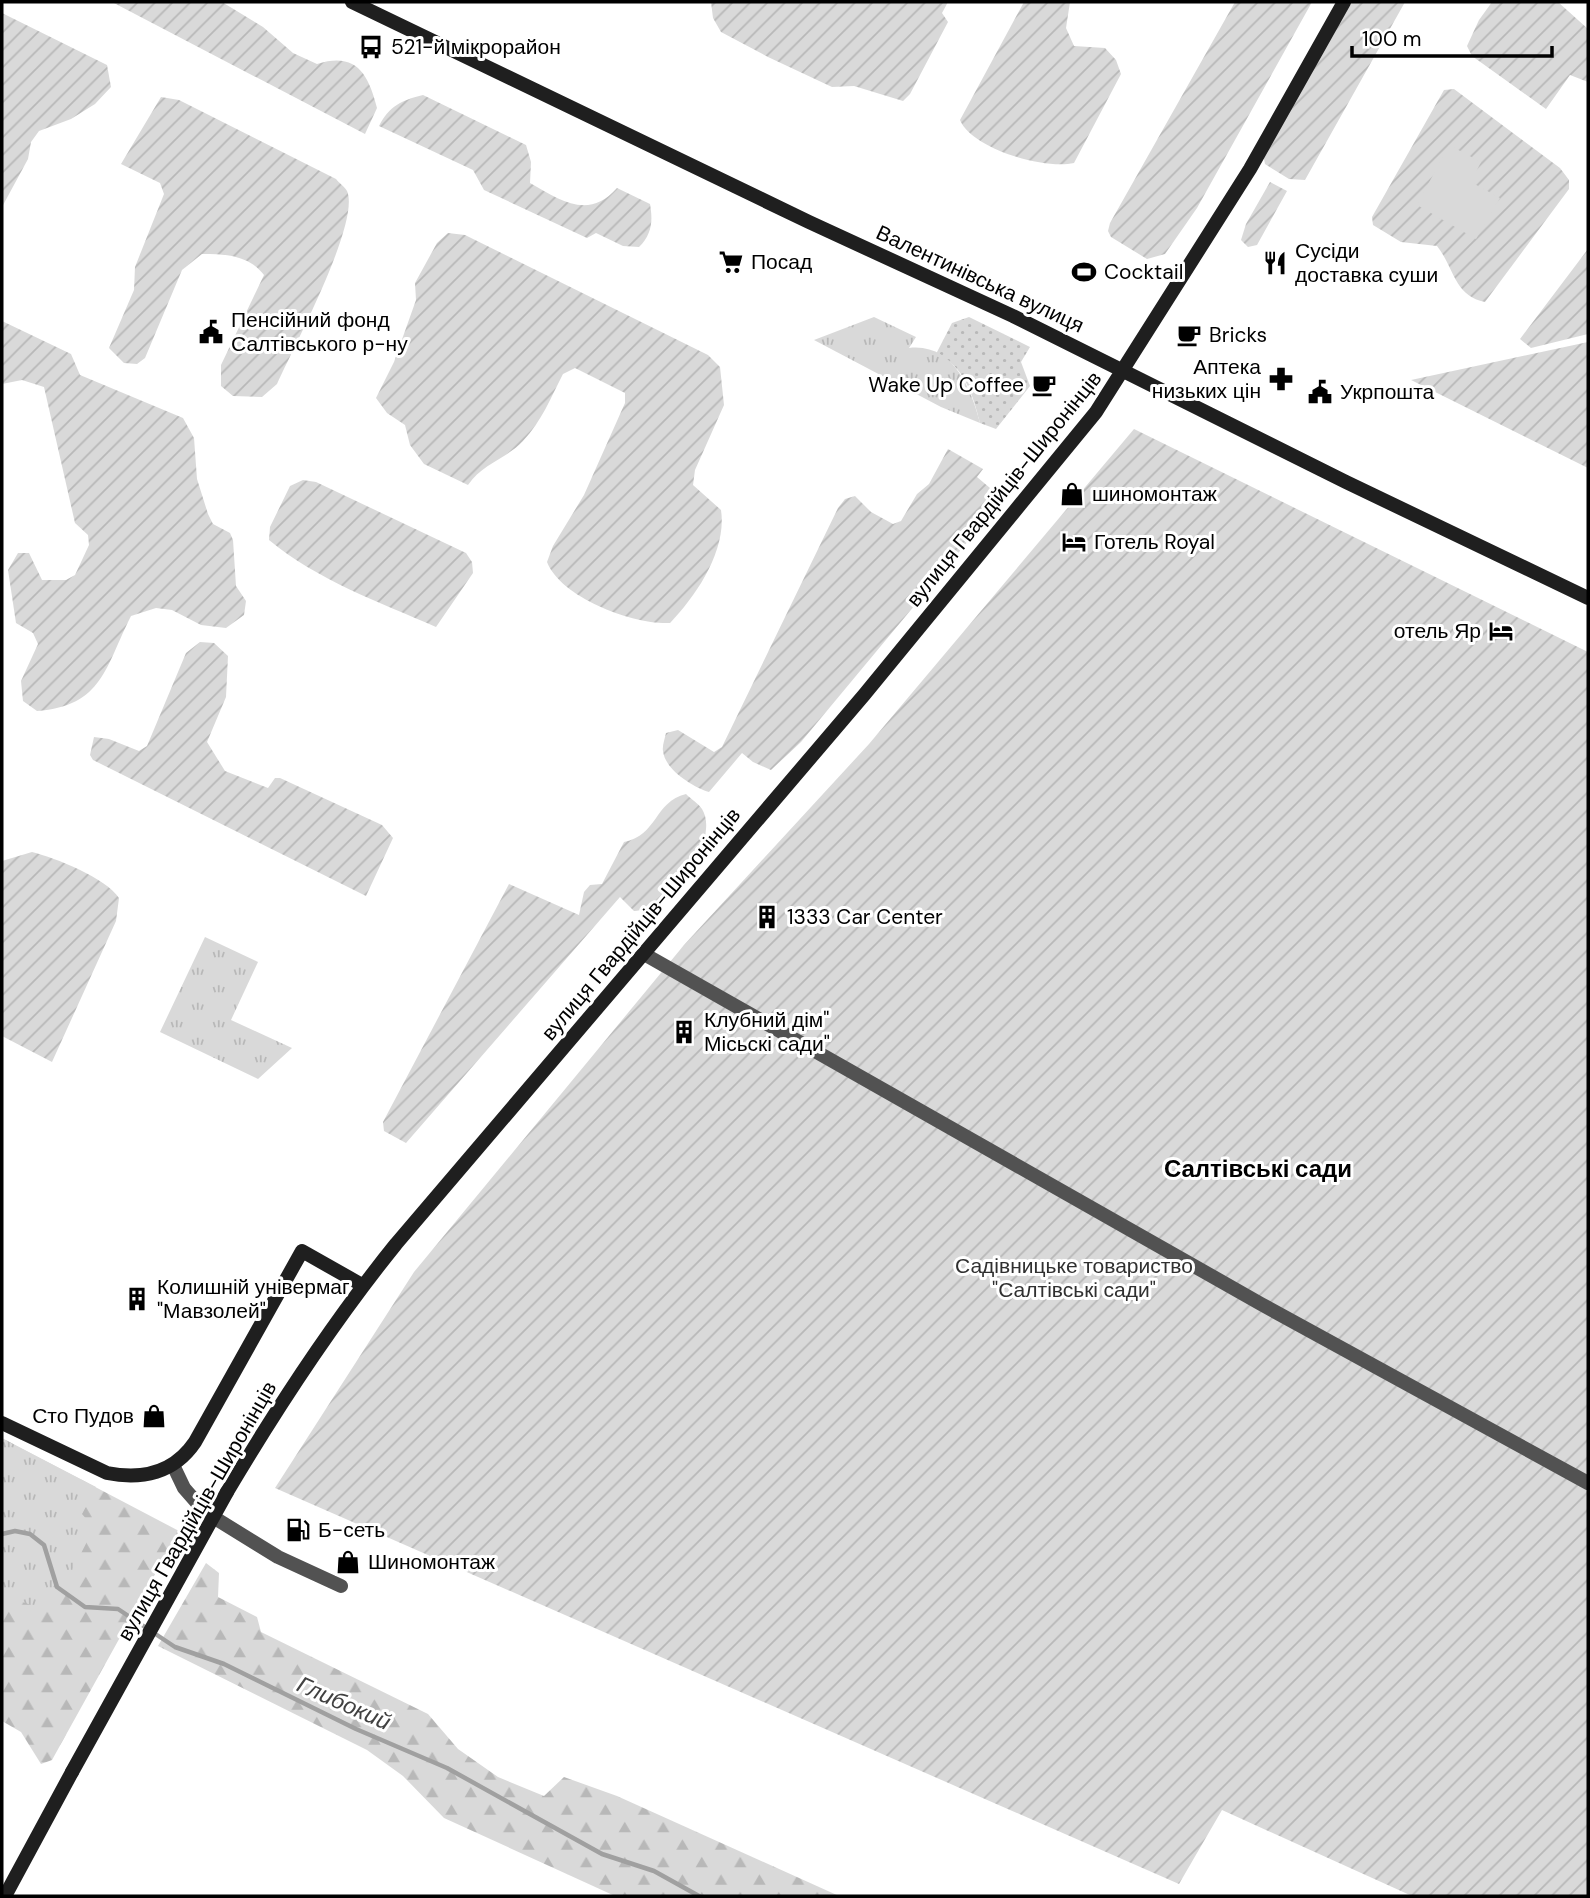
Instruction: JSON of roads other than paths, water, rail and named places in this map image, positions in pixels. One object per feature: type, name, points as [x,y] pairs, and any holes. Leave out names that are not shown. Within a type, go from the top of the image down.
[{"type":"main road","name":"Валентинівська вулиця","points":[[352,2],[1123,371],[1588,598]]},
{"type":"main road","name":"вулиця Гвардійців-Широнінців","points":[[5,1896],[227,1492],[362,1286],[1048,474],[1096,412],[1250,169],[1344,2]]},
{"type":"main road","points":[[2,1423],[107,1474],[140,1476],[173,1465],[195,1443],[302,1251],[362,1286]]},
{"type":"street","points":[[644,954],[1272,1311],[1588,1483]]},
{"type":"street","points":[[173,1465],[184,1488],[205,1512],[278,1557],[341,1586]]},
{"type":"waterway","name":"Глибокий","points":[[2,1534],[15,1531],[30,1534],[44,1545],[57,1587],[85,1607],[118,1609],[175,1647],[224,1664],[356,1729],[447,1768],[602,1854],[654,1871],[699,1896]]},
{"type":"place","name":"521-й мікрорайон","points":[[371,47]]},
{"type":"place","name":"Посад","points":[[731,262]]},
{"type":"place","name":"Сусіди доставка суши","points":[[1275,263]]},
{"type":"place","name":"Cocktail","points":[[1084,272]]},
{"type":"place","name":"Пенсійний фонд Салтівського р-ну","points":[[211,332]]},
{"type":"place","name":"Bricks","points":[[1189,335]]},
{"type":"place","name":"Аптека низьких цін","points":[[1281,379]]},
{"type":"place","name":"Wake Up Coffee","points":[[1044,385]]},
{"type":"place","name":"Укрпошта","points":[[1320,392]]},
{"type":"place","name":"шиномонтаж","points":[[1072,494]]},
{"type":"place","name":"Готель Royal","points":[[1074,542]]},
{"type":"place","name":"отель Яр","points":[[1501,631]]},
{"type":"place","name":"1333 Car Center","points":[[767,917]]},
{"type":"place","name":"Клубний дім\" Місьскі сади\"","points":[[684,1032]]},
{"type":"place","name":"Колишній універмаг \"Мавзолей\"","points":[[137,1299]]},
{"type":"place","name":"Сто Пудов","points":[[154,1416]]},
{"type":"place","name":"Б-сеть","points":[[298,1530]]},
{"type":"place","name":"Шиномонтаж","points":[[348,1562]]},
{"type":"district","name":"Салтівські сади","points":[[1258,1168]]},
{"type":"park label","name":"Садівницьке товариство \"Салтівські сади\"","points":[[1074,1278]]}]
